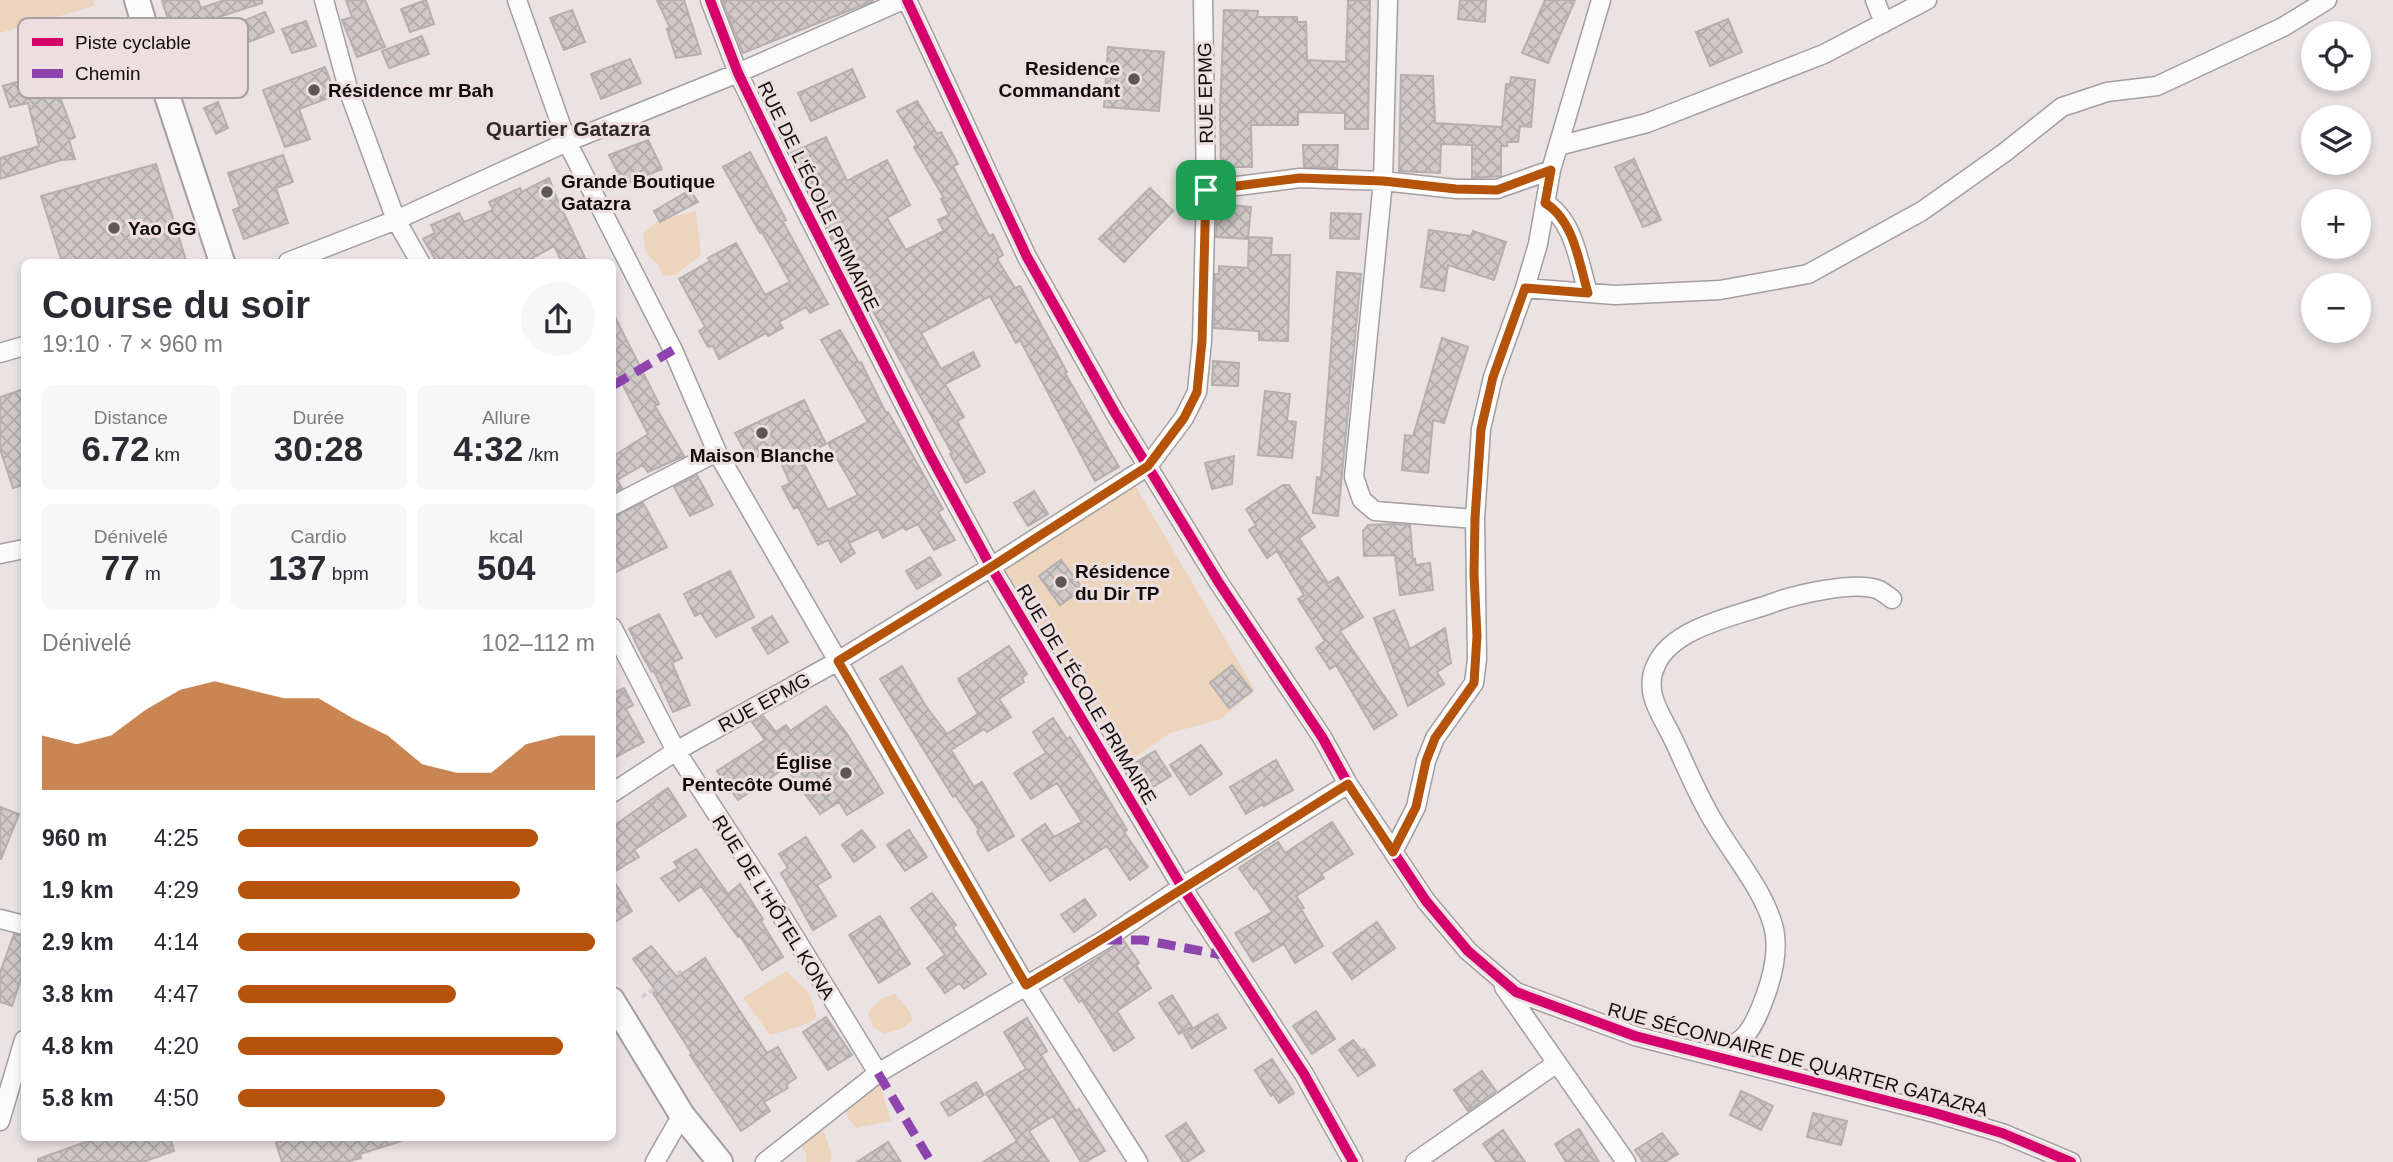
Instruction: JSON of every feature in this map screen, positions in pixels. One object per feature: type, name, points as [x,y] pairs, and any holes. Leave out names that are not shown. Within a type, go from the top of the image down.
[{"type":"main road","points":[[138,0],[143,18]]},
{"type":"main road","points":[[168,98],[221,259]]},
{"type":"main road","points":[[616,1007],[682,1115],[720,1162]]},
{"type":"street","points":[[324,0],[349,92],[396,220],[418,259]]},
{"type":"street","points":[[517,0],[567,142],[673,350],[717,452],[1026,985],[1138,1162]]},
{"type":"street","name":"RUE DE L'ÉCOLE PRIMAIRE","points":[[710,0],[738,73],[924,445],[991,567],[1182,887],[1304,1074],[1353,1162]]},
{"type":"street","points":[[296,259],[396,220],[567,142],[738,73],[905,0]]},
{"type":"street","name":"RUE SÉCONDAIRE DE QUARTER GATAZRA","points":[[905,0],[1027,257],[1115,414],[1219,583],[1322,737],[1348,784],[1426,901],[1468,951],[1516,992],[1551,1007],[1635,1036],[1935,1113],[2002,1133],[2067,1161]]},
{"type":"street","name":"RUE EPMG","points":[[616,790],[676,751],[838,661],[1148,466],[1184,418],[1197,392],[1202,341],[1206,190],[1203,0]]},
{"type":"street","points":[[1388,0],[1383,181],[1354,477],[1362,500],[1375,511],[1475,519]]},
{"type":"street","points":[[1393,852],[1416,807],[1426,761],[1435,738],[1474,683],[1477,636],[1474,574],[1477,462],[1487,398],[1538,244],[1551,170],[1601,0]]},
{"type":"street","points":[[1875,0],[1884,23]]},
{"type":"street","points":[[1558,146],[1647,123],[1824,54],[1927,0]]},
{"type":"street","points":[[1525,288],[1615,295],[1720,290],[1808,274],[1922,212],[2062,107],[2107,92],[2157,86],[2283,27],[2327,0]]},
{"type":"street","points":[[1206,190],[1300,178],[1497,190],[1551,170]]},
{"type":"street","points":[[1545,203],[1558,211],[1566,225],[1588,293]]},
{"type":"street","points":[[0,353],[21,347]]},
{"type":"street","points":[[616,504],[717,452]]},
{"type":"street","points":[[0,554],[21,550]]},
{"type":"street","points":[[1709,1055],[1736,1045],[1750,1030],[1759,1013],[1771,983],[1775,956],[1773,926],[1753,883],[1696,790],[1654,702],[1651,691],[1656,664],[1668,648],[1686,634],[1793,595],[1832,589],[1864,588],[1878,589],[1892,599]]},
{"type":"street","name":"RUE DE L'HÔTEL KONA","points":[[616,635],[676,751],[759,878],[878,1073]]},
{"type":"street","points":[[765,1162],[878,1073],[1104,940],[1182,887],[1348,784]]},
{"type":"street","points":[[0,919],[21,924]]},
{"type":"street","points":[[1493,973],[1626,1162]]},
{"type":"street","points":[[0,1121],[21,1050]]},
{"type":"street","points":[[1415,1162],[1557,1063]]},
{"type":"street","points":[[655,1162],[682,1115]]},
{"type":"path","points":[[642,997],[685,969]]},
{"type":"shaded area","points":[[0,0],[93,0],[95,6],[53,18],[18,18],[18,28],[0,33]]},
{"type":"shaded area","points":[[696,211],[701,255],[675,275],[662,276],[659,266],[646,253],[643,234],[658,221]]},
{"type":"shaded area","points":[[1132,480],[1255,690],[1221,719],[1170,733],[1127,763],[1004,568]]},
{"type":"shaded area","points":[[786,971],[809,993],[817,1016],[807,1024],[770,1035],[743,998]]},
{"type":"shaded area","points":[[895,994],[910,1012],[912,1020],[903,1028],[884,1034],[873,1027],[868,1014],[879,1001]]},
{"type":"shaded area","points":[[873,1083],[880,1085],[891,1121],[856,1128],[844,1107]]},
{"type":"shaded area","points":[[818,1115],[831,1152],[830,1162],[806,1162],[806,1153],[798,1140]]},
{"type":"building","points":[[162,0],[198,0],[201,8],[225,0],[262,0],[262,3],[215,18],[168,18]]},
{"type":"building","points":[[346,0],[365,0],[385,47],[357,57],[342,20],[352,17]]},
{"type":"building","points":[[426,0],[434,24],[410,32],[401,9]]},
{"type":"building","points":[[657,0],[684,0],[701,54],[676,58],[667,29],[670,28]]},
{"type":"building","points":[[722,0],[873,0],[873,1],[743,53]]},
{"type":"building","points":[[1348,0],[1370,0],[1368,129],[1345,129],[1345,113],[1298,112],[1298,125],[1251,125],[1252,167],[1221,167],[1224,10],[1258,11],[1257,17],[1297,17],[1297,22],[1306,22],[1307,60],[1346,62]]},
{"type":"building","points":[[1460,0],[1486,0],[1485,22],[1458,19]]},
{"type":"building","points":[[1545,0],[1575,0],[1548,63],[1522,53]]},
{"type":"building","points":[[572,10],[585,42],[564,50],[550,18]]},
{"type":"building","points":[[265,12],[274,32],[248,42],[248,19]]},
{"type":"building","points":[[1728,19],[1742,52],[1710,66],[1696,32]]},
{"type":"building","points":[[306,21],[316,46],[292,53],[282,29]]},
{"type":"building","points":[[422,36],[429,54],[389,68],[382,51]]},
{"type":"building","name":"Residence Commandant","points":[[1108,47],[1164,52],[1159,111],[1104,107]]},
{"type":"building","points":[[630,59],[641,83],[601,99],[591,74]]},
{"type":"building","points":[[325,67],[336,95],[299,109],[310,139],[285,147],[263,90]]},
{"type":"building","points":[[852,69],[865,97],[811,121],[798,93]]},
{"type":"building","points":[[1401,75],[1433,76],[1435,123],[1502,127],[1506,84],[1510,84],[1511,77],[1535,80],[1531,127],[1520,126],[1518,142],[1507,142],[1507,146],[1501,146],[1501,176],[1472,178],[1472,145],[1441,144],[1440,173],[1399,171]]},
{"type":"building","points":[[18,82],[18,98],[60,98],[75,137],[69,140],[75,159],[61,160],[0,179],[0,158],[39,146],[28,103],[10,107],[3,86]]},
{"type":"building","points":[[917,101],[937,134],[941,132],[958,164],[953,166],[989,236],[993,234],[1003,255],[997,259],[1015,288],[1020,286],[1067,372],[1065,373],[1119,467],[1095,481],[1020,340],[1016,343],[990,296],[921,333],[941,369],[973,352],[980,366],[945,384],[964,417],[957,421],[985,472],[966,483],[866,299],[877,293],[851,249],[841,255],[806,187],[791,153],[826,137],[847,181],[887,160],[910,205],[887,218],[906,250],[944,231],[938,220],[949,215],[941,199],[944,198],[914,147],[917,145],[897,111]]},
{"type":"building","points":[[218,102],[228,128],[216,134],[204,108]]},
{"type":"building","points":[[648,140],[662,169],[624,185],[609,155]]},
{"type":"building","points":[[1303,145],[1338,145],[1337,168],[1304,167]]},
{"type":"building","points":[[750,152],[786,220],[783,222],[828,304],[810,313],[806,307],[779,322],[783,328],[768,336],[766,333],[719,359],[713,346],[708,347],[699,331],[705,327],[679,279],[710,261],[708,258],[736,243],[765,295],[790,282],[723,167]]},
{"type":"building","points":[[283,155],[293,182],[276,188],[288,223],[244,239],[233,210],[240,207],[228,173]]},
{"type":"building","points":[[1634,159],[1661,220],[1643,227],[1615,167]]},
{"type":"building","name":"Yao GG","points":[[156,164],[186,259],[61,259],[41,196]]},
{"type":"building","points":[[549,178],[586,259],[560,259],[554,246],[530,259],[435,259],[423,239],[435,233],[431,225],[459,213],[464,222],[493,210],[489,202],[520,188],[522,192]]},
{"type":"building","points":[[1150,188],[1173,211],[1124,262],[1099,239]]},
{"type":"building","points":[[690,190],[698,202],[660,222],[654,211]]},
{"type":"building","points":[[1218,204],[1251,207],[1248,239],[1216,237]]},
{"type":"building","points":[[1331,213],[1361,214],[1359,239],[1330,238]]},
{"type":"building","points":[[1429,230],[1471,236],[1473,231],[1506,242],[1494,280],[1448,265],[1444,291],[1421,287]]},
{"type":"building","points":[[1249,237],[1272,238],[1271,255],[1290,255],[1288,341],[1259,340],[1259,331],[1214,328],[1215,274],[1219,274],[1219,266],[1248,268]]},
{"type":"building","points":[[1337,272],[1361,274],[1338,516],[1313,513],[1317,477],[1321,478]]},
{"type":"building","points":[[616,319],[659,404],[655,406],[684,456],[648,472],[643,465],[617,480],[622,488],[616,491],[616,454],[648,434],[616,372]]},
{"type":"building","points":[[840,330],[859,363],[861,362],[886,413],[888,412],[943,509],[938,512],[955,540],[934,550],[918,524],[906,530],[903,527],[883,538],[878,529],[849,543],[855,553],[841,562],[828,540],[818,545],[798,507],[794,509],[782,487],[790,483],[775,448],[750,460],[735,433],[804,400],[826,444],[800,456],[828,510],[858,495],[828,443],[868,422],[821,340]]},
{"type":"building","points":[[1442,338],[1468,347],[1444,423],[1433,420],[1428,473],[1402,470],[1405,435],[1413,436]]},
{"type":"building","points":[[1213,361],[1239,363],[1238,386],[1212,385]]},
{"type":"building","points":[[21,390],[21,486],[13,488],[0,449],[0,397]]},
{"type":"building","points":[[1265,391],[1290,394],[1287,421],[1296,422],[1292,458],[1258,455]]},
{"type":"building","points":[[1234,456],[1232,484],[1212,489],[1205,463]]},
{"type":"building","points":[[697,475],[713,505],[690,516],[674,487]]},
{"type":"building","points":[[1283,485],[1289,485],[1315,527],[1299,538],[1328,583],[1338,577],[1363,617],[1340,631],[1397,715],[1374,729],[1336,665],[1330,669],[1316,648],[1325,641],[1298,599],[1304,595],[1277,551],[1267,558],[1249,530],[1256,525],[1246,509]]},
{"type":"building","points":[[1034,491],[1048,514],[1028,526],[1014,503]]},
{"type":"building","points":[[643,503],[667,547],[616,572],[616,515]]},
{"type":"building","points":[[1368,525],[1410,525],[1413,560],[1415,559],[1416,565],[1430,563],[1433,590],[1400,595],[1395,555],[1364,556],[1363,531]]},
{"type":"building","points":[[930,557],[941,575],[917,589],[906,571]]},
{"type":"building","name":"Résidence du Dir TP","points":[[1061,560],[1083,589],[1060,605],[1039,576]]},
{"type":"building","points":[[730,571],[754,617],[716,637],[701,613],[695,616],[684,594]]},
{"type":"building","points":[[1394,610],[1410,649],[1445,628],[1451,663],[1437,672],[1444,684],[1408,706],[1374,618]]},
{"type":"building","points":[[659,614],[682,658],[672,663],[690,705],[673,712],[654,671],[652,672],[644,659],[629,629]]},
{"type":"building","points":[[772,616],[788,642],[768,654],[752,628]]},
{"type":"building","points":[[1009,646],[1027,674],[1022,678],[1024,682],[999,699],[1011,717],[987,732],[984,729],[951,750],[974,787],[982,782],[1014,836],[988,851],[977,832],[979,830],[955,795],[953,797],[880,679],[902,666],[925,705],[947,734],[978,714],[958,679]]},
{"type":"building","points":[[1232,665],[1252,691],[1229,708],[1210,683]]},
{"type":"building","points":[[624,688],[633,705],[626,709],[644,742],[616,757],[616,692]]},
{"type":"building","points":[[826,706],[847,734],[883,793],[847,815],[839,802],[820,814],[785,768],[738,800],[717,771],[765,740],[752,722],[763,716],[776,732],[786,725],[790,731]]},
{"type":"building","points":[[1053,718],[1067,739],[1070,737],[1127,830],[1124,832],[1148,867],[1130,880],[1107,846],[1050,881],[1022,840],[1045,824],[1054,837],[1082,822],[1057,783],[1031,799],[1014,773],[1046,753],[1033,732]]},
{"type":"building","points":[[1201,745],[1222,774],[1190,795],[1170,765]]},
{"type":"building","points":[[1155,751],[1171,776],[1146,791],[1130,766]]},
{"type":"building","points":[[1276,760],[1293,790],[1246,814],[1230,787]]},
{"type":"building","points":[[668,788],[686,816],[634,850],[639,857],[616,871],[616,824]]},
{"type":"building","points":[[0,807],[19,814],[1,859],[0,859]]},
{"type":"building","points":[[1332,822],[1353,854],[1321,874],[1324,878],[1296,896],[1323,946],[1295,963],[1284,944],[1253,962],[1235,933],[1272,912],[1239,868],[1278,842],[1285,853]]},
{"type":"building","points":[[862,830],[875,847],[854,862],[842,845]]},
{"type":"building","points":[[909,830],[927,857],[905,871],[887,845]]},
{"type":"building","points":[[806,837],[831,877],[817,885],[836,916],[813,930],[781,873],[788,868],[779,854]]},
{"type":"building","points":[[696,849],[728,894],[740,884],[783,957],[762,970],[740,936],[738,937],[701,886],[679,901],[661,878],[678,868],[674,862]]},
{"type":"building","points":[[616,885],[632,911],[616,921]]},
{"type":"building","points":[[932,893],[956,925],[953,928],[986,974],[964,989],[959,983],[945,993],[927,968],[945,955],[911,908]]},
{"type":"building","points":[[1085,899],[1096,915],[1074,932],[1061,915]]},
{"type":"building","points":[[880,916],[910,964],[879,983],[849,935]]},
{"type":"building","points":[[1377,922],[1395,948],[1352,979],[1333,953]]},
{"type":"building","points":[[14,934],[21,935],[21,979],[12,1006],[0,1002],[0,973]]},
{"type":"building","points":[[1124,941],[1151,988],[1117,1011],[1134,1038],[1114,1051],[1082,1000],[1079,1002],[1064,979]]},
{"type":"building","points":[[651,946],[677,977],[705,958],[767,1053],[778,1047],[796,1078],[786,1085],[788,1088],[764,1102],[770,1111],[741,1131],[690,1055],[692,1054],[653,993],[656,991],[633,959]]},
{"type":"building","points":[[1172,995],[1192,1027],[1179,1034],[1159,1003]]},
{"type":"building","points":[[1316,1011],[1335,1039],[1312,1054],[1293,1026]]},
{"type":"building","points":[[1217,1014],[1226,1028],[1192,1048],[1184,1034]]},
{"type":"building","points":[[826,1017],[852,1055],[828,1070],[803,1032]]},
{"type":"building","points":[[1027,1018],[1047,1051],[1041,1055],[1105,1151],[1085,1162],[1081,1162],[1053,1116],[1029,1131],[1049,1162],[983,1162],[1017,1141],[986,1093],[1026,1069],[1004,1032]]},
{"type":"building","points":[[1353,1040],[1362,1051],[1364,1049],[1375,1065],[1358,1076],[1339,1050]]},
{"type":"building","points":[[1272,1059],[1294,1093],[1279,1103],[1273,1094],[1271,1096],[1255,1070]]},
{"type":"building","points":[[1482,1071],[1496,1091],[1468,1111],[1454,1090]]},
{"type":"building","points":[[976,1082],[984,1095],[949,1116],[941,1103]]},
{"type":"building","points":[[1741,1091],[1773,1106],[1761,1130],[1730,1115]]},
{"type":"building","points":[[1813,1113],[1847,1121],[1841,1145],[1807,1137]]},
{"type":"building","points":[[1186,1123],[1204,1151],[1183,1162],[1166,1136]]},
{"type":"building","points":[[1579,1129],[1599,1162],[1566,1162],[1555,1144]]},
{"type":"building","points":[[1503,1130],[1525,1162],[1496,1162],[1483,1144]]},
{"type":"building","points":[[1662,1133],[1678,1154],[1665,1162],[1643,1162],[1635,1150]]},
{"type":"building","points":[[89,1141],[171,1141],[174,1151],[143,1162],[38,1162],[38,1159]]},
{"type":"building","points":[[401,1141],[360,1154],[361,1158],[346,1162],[282,1162],[276,1143]]},
{"type":"building","points":[[888,1142],[901,1162],[857,1162]]},
{"type":"marked path","points":[[616,384],[673,350]]},
{"type":"marked path","points":[[1104,940],[1143,940],[1228,956]]},
{"type":"marked path","points":[[878,1073],[931,1162]]},
{"type":"cycle path","points":[[710,0],[738,73],[788,176],[931,457],[991,567],[1182,887],[1304,1074],[1353,1162]]},
{"type":"cycle path","points":[[907,0],[1027,257],[1115,413],[1219,583],[1322,737],[1348,784],[1426,901],[1468,951],[1516,992],[1635,1036],[1935,1113],[2002,1133],[2071,1162]]},
{"type":"place","name":"Residence Commandant","points":[[1134,79]]},
{"type":"place","name":"Résidence mr Bah","points":[[314,90]]},
{"type":"place","name":"Grande Boutique Gatazra","points":[[547,192]]},
{"type":"place","name":"Yao GG","points":[[114,228]]},
{"type":"place","name":"Maison Blanche","points":[[762,433]]},
{"type":"place","name":"Résidence du Dir TP","points":[[1061,582]]},
{"type":"place","name":"Église Pentecôte Oumé","points":[[846,773]]},
{"type":"district","name":"Quartier Gatazra","points":[[568,129]]},
{"type":"route","points":[[1551,170],[1545,203],[1558,211],[1566,225],[1588,293],[1525,288],[1493,377],[1481,429],[1477,462],[1474,574],[1477,659],[1474,683],[1435,738],[1426,761],[1416,807],[1393,852],[1348,784],[1182,887],[1104,940],[1026,985],[838,661],[1148,466],[1184,418],[1197,392],[1202,341],[1206,190],[1300,178],[1497,190],[1551,170]]}]
